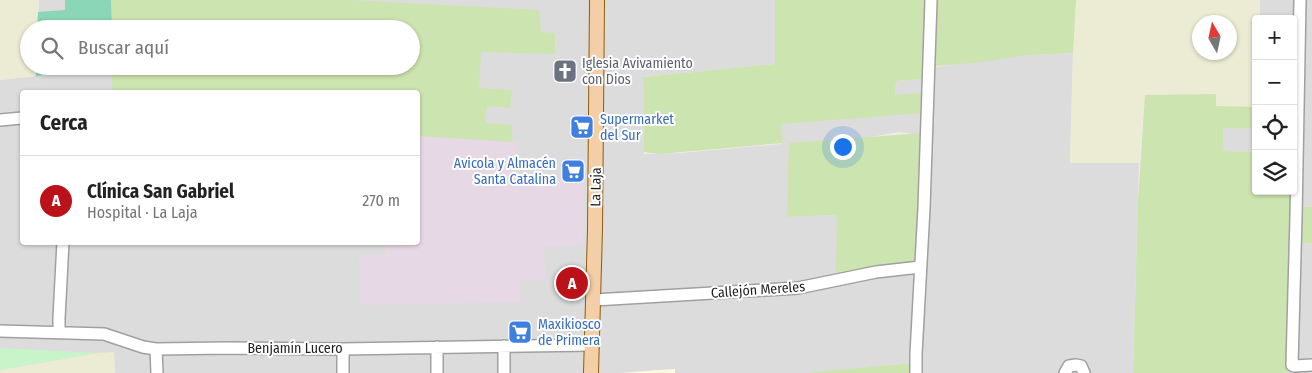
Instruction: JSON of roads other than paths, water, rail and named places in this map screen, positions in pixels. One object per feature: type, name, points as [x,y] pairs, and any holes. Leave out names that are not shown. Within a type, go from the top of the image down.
[{"type":"main road","name":"La Laja","points":[[591,373],[594,300],[597,0]]},
{"type":"street","points":[[916,373],[931,0]]},
{"type":"street","points":[[1300,0],[1292,365],[1312,365]]},
{"type":"street","points":[[0,120],[20,118]]},
{"type":"street","points":[[60,332],[63,245]]},
{"type":"street","name":"Callejón Mereles","points":[[594,300],[798,288],[876,272],[920,267]]},
{"type":"street","name":"Benjamín Lucero","points":[[0,331],[104,334],[143,347],[156,349],[343,349],[592,345]]},
{"type":"street","points":[[504,346],[504,373]]},
{"type":"street","points":[[437,347],[437,373]]},
{"type":"street","points":[[156,349],[157,373]]},
{"type":"street","points":[[343,349],[343,373]]},
{"type":"street","points":[[1065,373],[1069,366],[1076,365],[1081,366],[1084,373]]},
{"type":"place","name":"Iglesia Avivamiento con Dios","points":[[565,71]]},
{"type":"place","name":"Supermarket del Sur","points":[[582,127]]},
{"type":"place","name":"Avicola y Almacén Santa Catalina","points":[[573,171]]},
{"type":"place","name":"Clínica San Gabriel","points":[[572,283]]},
{"type":"place","name":"Maxikiosco de Primera","points":[[520,332]]}]
